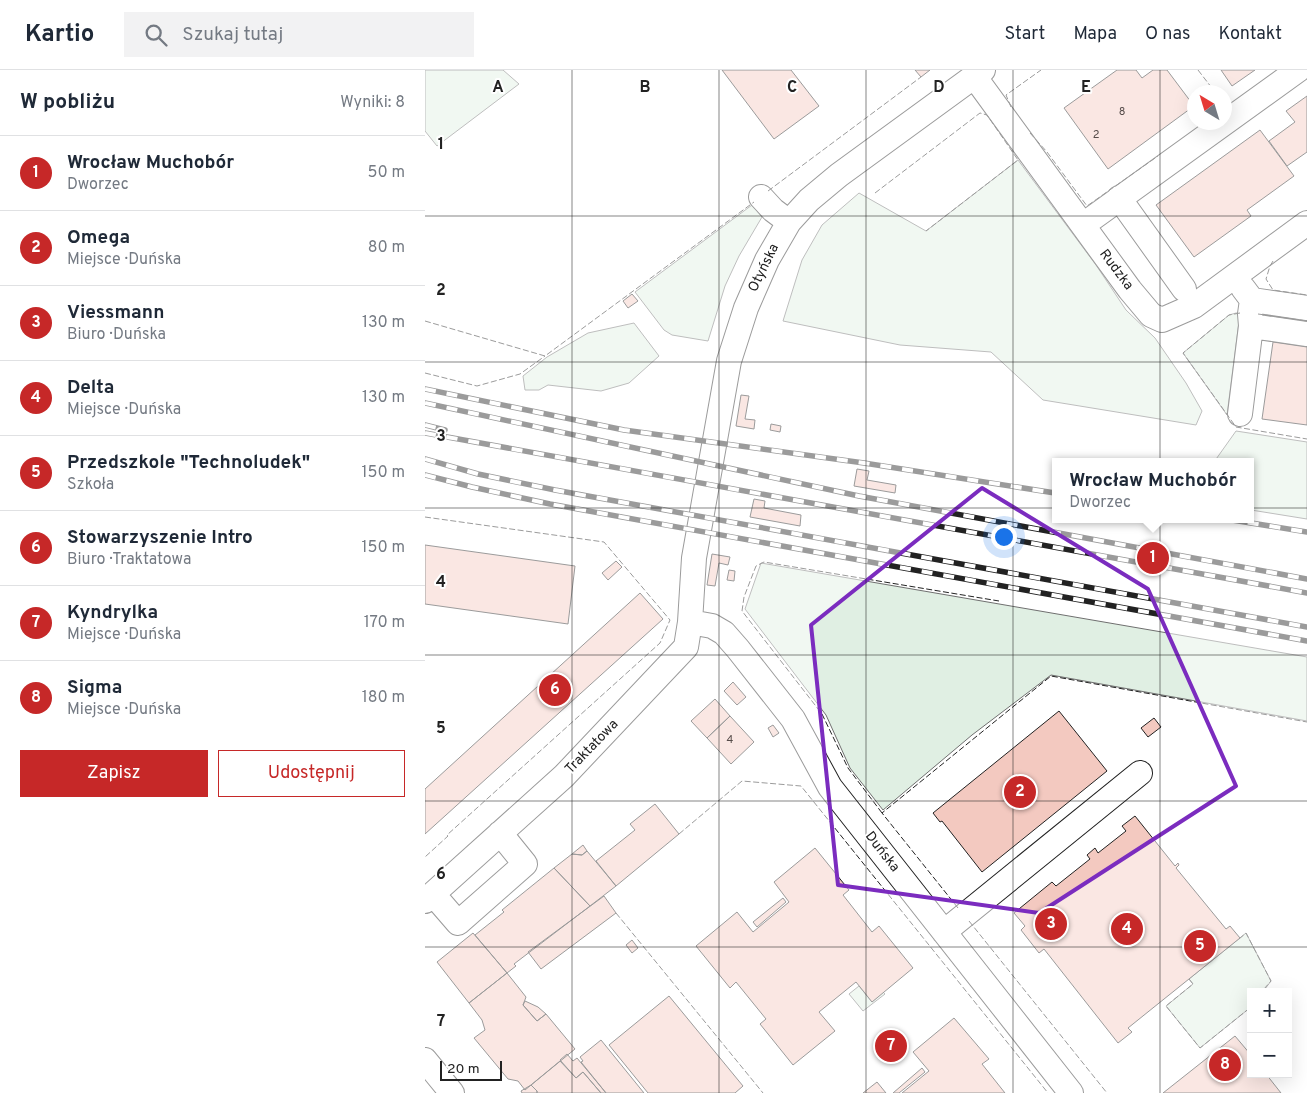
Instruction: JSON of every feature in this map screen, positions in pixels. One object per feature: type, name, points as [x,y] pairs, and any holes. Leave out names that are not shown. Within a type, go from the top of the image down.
[{"type":"street","points":[[1083,225],[1298,70]]},
{"type":"street","name":"Otyńska","points":[[694,558],[729,360],[740,324],[757,281],[789,222],[809,200],[839,175],[979,73]]},
{"type":"street","name":"Rudzka","points":[[979,73],[1129,290],[1151,315],[1162,320],[1194,306],[1235,276]]},
{"type":"street","points":[[761,197],[773,210],[789,222]]},
{"type":"street","points":[[1119,198],[1184,290]]},
{"type":"street","points":[[1239,414],[1251,326],[1252,300],[1235,276],[1307,223]]},
{"type":"street","points":[[1252,300],[1307,308]]},
{"type":"street","points":[[1251,326],[1307,334]]},
{"type":"street","name":"Traktatowa","points":[[429,897],[564,776],[686,647],[690,622],[694,558]]},
{"type":"street","name":"Duńska","points":[[690,622],[712,626],[724,633],[738,648],[793,719],[830,786],[1071,1093]]},
{"type":"street","points":[[944,932],[1140,773]]},
{"type":"street","points":[[429,897],[458,922],[525,864],[500,833]]},
{"type":"street","points":[[425,1060],[452,1093]]},
{"type":"highlighted area","points":[[982,488],[1148,589],[1236,786],[1039,913],[838,885],[811,625]]},
{"type":"green space","points":[[425,70],[503,70],[519,84],[437,146],[425,131]]},
{"type":"green space","points":[[1018,160],[1096,265],[1126,310],[1155,338],[1186,383],[1202,411],[1196,425],[1043,400],[991,352],[900,345],[783,321],[802,260],[822,225],[859,193],[926,231]]},
{"type":"green space","points":[[752,205],[762,217],[739,256],[725,286],[708,341],[672,335],[664,330],[635,292]]},
{"type":"green space","points":[[1240,313],[1227,415],[1183,353],[1229,315]]},
{"type":"green space","points":[[634,323],[659,356],[629,383],[601,391],[548,385],[539,390],[525,390],[523,376],[547,357],[588,333]]},
{"type":"green space","points":[[1236,431],[1307,442],[1307,519],[1254,510],[1254,458],[1217,458]]},
{"type":"green space","points":[[761,563],[1307,657],[1307,721],[1051,675],[972,735],[883,810],[850,768],[826,715],[745,609]]},
{"type":"green space","points":[[1246,933],[1271,981],[1266,988],[1247,988],[1247,1010],[1200,1048],[1166,1006],[1193,984],[1189,979]]},
{"type":"green space","points":[[859,986],[872,1002],[883,992],[885,994],[863,1011],[849,994]]},
{"type":"building","points":[[722,70],[791,70],[819,106],[774,139]]},
{"type":"building","points":[[915,70],[930,70],[921,77]]},
{"type":"building","points":[[1117,70],[1136,70],[1142,78],[1153,70],[1167,70],[1187,97],[1187,111],[1108,169],[1064,108]]},
{"type":"building","points":[[1221,70],[1255,70],[1232,86]]},
{"type":"building","points":[[1307,96],[1307,152],[1287,166],[1269,141],[1295,122],[1286,111]]},
{"type":"building","points":[[1260,130],[1294,176],[1247,210],[1251,216],[1194,257],[1156,205]]},
{"type":"building","points":[[632,294],[638,301],[628,308],[623,301]]},
{"type":"building","points":[[1273,342],[1307,347],[1307,425],[1262,419]]},
{"type":"building","points":[[741,395],[749,396],[745,419],[755,420],[754,429],[736,426]]},
{"type":"building","points":[[771,424],[781,426],[780,432],[770,430]]},
{"type":"building","points":[[857,469],[869,471],[867,480],[896,485],[895,493],[854,486]]},
{"type":"building","points":[[754,499],[765,501],[764,508],[801,515],[800,526],[750,517]]},
{"type":"building","points":[[425,545],[575,566],[568,624],[425,604]]},
{"type":"building","points":[[712,554],[730,557],[728,565],[719,563],[715,586],[707,585]]},
{"type":"building","points":[[616,561],[622,567],[608,580],[602,573]]},
{"type":"building","points":[[729,570],[735,571],[734,581],[727,580]]},
{"type":"building","points":[[640,593],[663,619],[425,834],[425,789]]},
{"type":"building","points":[[733,682],[746,697],[737,705],[724,691]]},
{"type":"building","points":[[715,699],[730,716],[707,738],[691,721]]},
{"type":"building","points":[[1059,711],[1107,771],[982,872],[942,821],[940,822],[933,813]]},
{"type":"building","points":[[730,716],[754,742],[731,764],[707,738]]},
{"type":"building","points":[[1154,718],[1161,727],[1148,737],[1141,728]]},
{"type":"building","points":[[773,725],[779,733],[773,737],[768,728]]},
{"type":"building","points":[[655,804],[679,834],[616,886],[596,861],[635,830],[630,824]]},
{"type":"building","points":[[1135,816],[1175,866],[1178,863],[1179,865],[1176,868],[1226,929],[1230,926],[1240,938],[1128,1028],[1132,1032],[1118,1043],[1044,949],[1039,953],[1021,930],[1025,926],[1014,913],[1052,882],[1056,886],[1090,859],[1087,855],[1095,848],[1098,853],[1126,831],[1122,826]]},
{"type":"building","points":[[583,845],[587,851],[582,855],[572,854]]},
{"type":"building","points":[[815,848],[849,890],[843,895],[872,932],[879,926],[913,968],[872,1002],[856,982],[819,1012],[835,1031],[793,1065],[760,1024],[766,1019],[736,982],[730,988],[696,946],[737,912],[753,932],[789,902],[774,882]]},
{"type":"building","points":[[587,851],[616,886],[590,906],[554,868],[572,854],[582,855]]},
{"type":"building","points":[[554,868],[590,906],[514,964],[516,966],[507,973],[475,935],[504,912],[502,910]]},
{"type":"building","points":[[604,896],[616,913],[541,969],[528,952]]},
{"type":"building","points":[[783,898],[786,902],[757,927],[753,922]]},
{"type":"building","points":[[473,933],[507,973],[469,1003],[437,962]]},
{"type":"building","points":[[632,940],[638,948],[632,953],[626,945]]},
{"type":"building","points":[[507,973],[526,997],[523,1005],[537,1021],[546,1014],[575,1049],[525,1090],[518,1081],[508,1079],[474,1038],[485,1030],[482,1020],[469,1003]]},
{"type":"building","points":[[669,996],[743,1086],[735,1093],[648,1093],[609,1045]]},
{"type":"building","points":[[525,1001],[538,1007],[546,1014],[537,1021],[523,1005]]},
{"type":"building","points":[[954,1018],[989,1059],[982,1064],[1005,1093],[902,1093],[929,1071],[913,1052]]},
{"type":"building","points":[[1235,1036],[1247,1050],[1247,1078],[1269,1078],[1281,1093],[1163,1093]]},
{"type":"building","points":[[601,1040],[644,1093],[606,1093],[581,1062],[583,1061],[580,1057]]},
{"type":"building","points":[[567,1054],[573,1061],[577,1058],[606,1093],[601,1093],[583,1072],[576,1078],[560,1060]]},
{"type":"building","points":[[560,1061],[576,1078],[583,1072],[601,1093],[537,1093],[531,1085]]},
{"type":"building","points":[[922,1068],[925,1072],[899,1093],[893,1093]]},
{"type":"building","points":[[877,1082],[886,1093],[863,1093]]},
{"type":"building","points":[[531,1085],[537,1093],[522,1093],[521,1091]]},
{"type":"railway","points":[[425,389],[624,430],[864,463],[1052,493]]},
{"type":"railway","points":[[425,403],[859,496],[1307,579]]},
{"type":"railway","points":[[425,425],[445,430]]},
{"type":"railway","points":[[425,433],[1307,593]]},
{"type":"railway","points":[[425,459],[478,474],[555,490],[1307,627]]},
{"type":"railway","points":[[425,475],[550,504],[1307,641]]},
{"type":"railway","points":[[1251,523],[1307,532]]},
{"type":"fence","points":[[1011,107],[1006,95],[1041,70]]},
{"type":"fence","points":[[1198,70],[1210,85]]},
{"type":"fence","points":[[768,191],[921,77]]},
{"type":"fence","points":[[875,193],[980,113],[987,115],[1018,160],[926,231]]},
{"type":"fence","points":[[1030,133],[1047,152],[1087,206],[1158,156]]},
{"type":"fence","points":[[425,321],[545,356],[754,202]]},
{"type":"fence","points":[[1273,261],[1266,279],[1273,290],[1307,295]]},
{"type":"fence","points":[[1240,313],[1229,315],[1183,353],[1236,427],[1307,439]]},
{"type":"fence","points":[[1258,314],[1307,321]]},
{"type":"fence","points":[[425,373],[477,386],[520,374],[545,356]]},
{"type":"fence","points":[[425,517],[604,542],[670,620],[660,643],[425,857]]},
{"type":"fence","points":[[882,813],[848,768],[822,714],[742,611],[744,597],[756,566],[764,562],[999,601]]},
{"type":"fence","points":[[958,908],[882,813],[1051,676],[1307,722]]},
{"type":"fence","points":[[679,834],[742,781],[801,786],[1048,1093]]},
{"type":"fence","points":[[616,913],[763,1093]]},
{"type":"fence","points":[[969,921],[1107,1093]]},
{"type":"fence","points":[[1239,939],[1246,933],[1271,981],[1265,988]]},
{"type":"fence","points":[[1189,979],[1193,984],[1166,1006],[1200,1048],[1247,1010]]},
{"type":"place","name":"Wrocław Muchobór","points":[[1153,558]]},
{"type":"place","name":"Stowarzyszenie Intro","points":[[555,690]]},
{"type":"place","name":"Omega","points":[[1020,792]]},
{"type":"place","name":"Viessmann","points":[[1051,924]]},
{"type":"place","name":"Delta","points":[[1127,929]]},
{"type":"place","name":"Przedszkole \"Technoludek\"","points":[[1200,946]]},
{"type":"place","name":"Kyndrylka","points":[[891,1046]]},
{"type":"place","name":"Sigma","points":[[1225,1065]]}]
